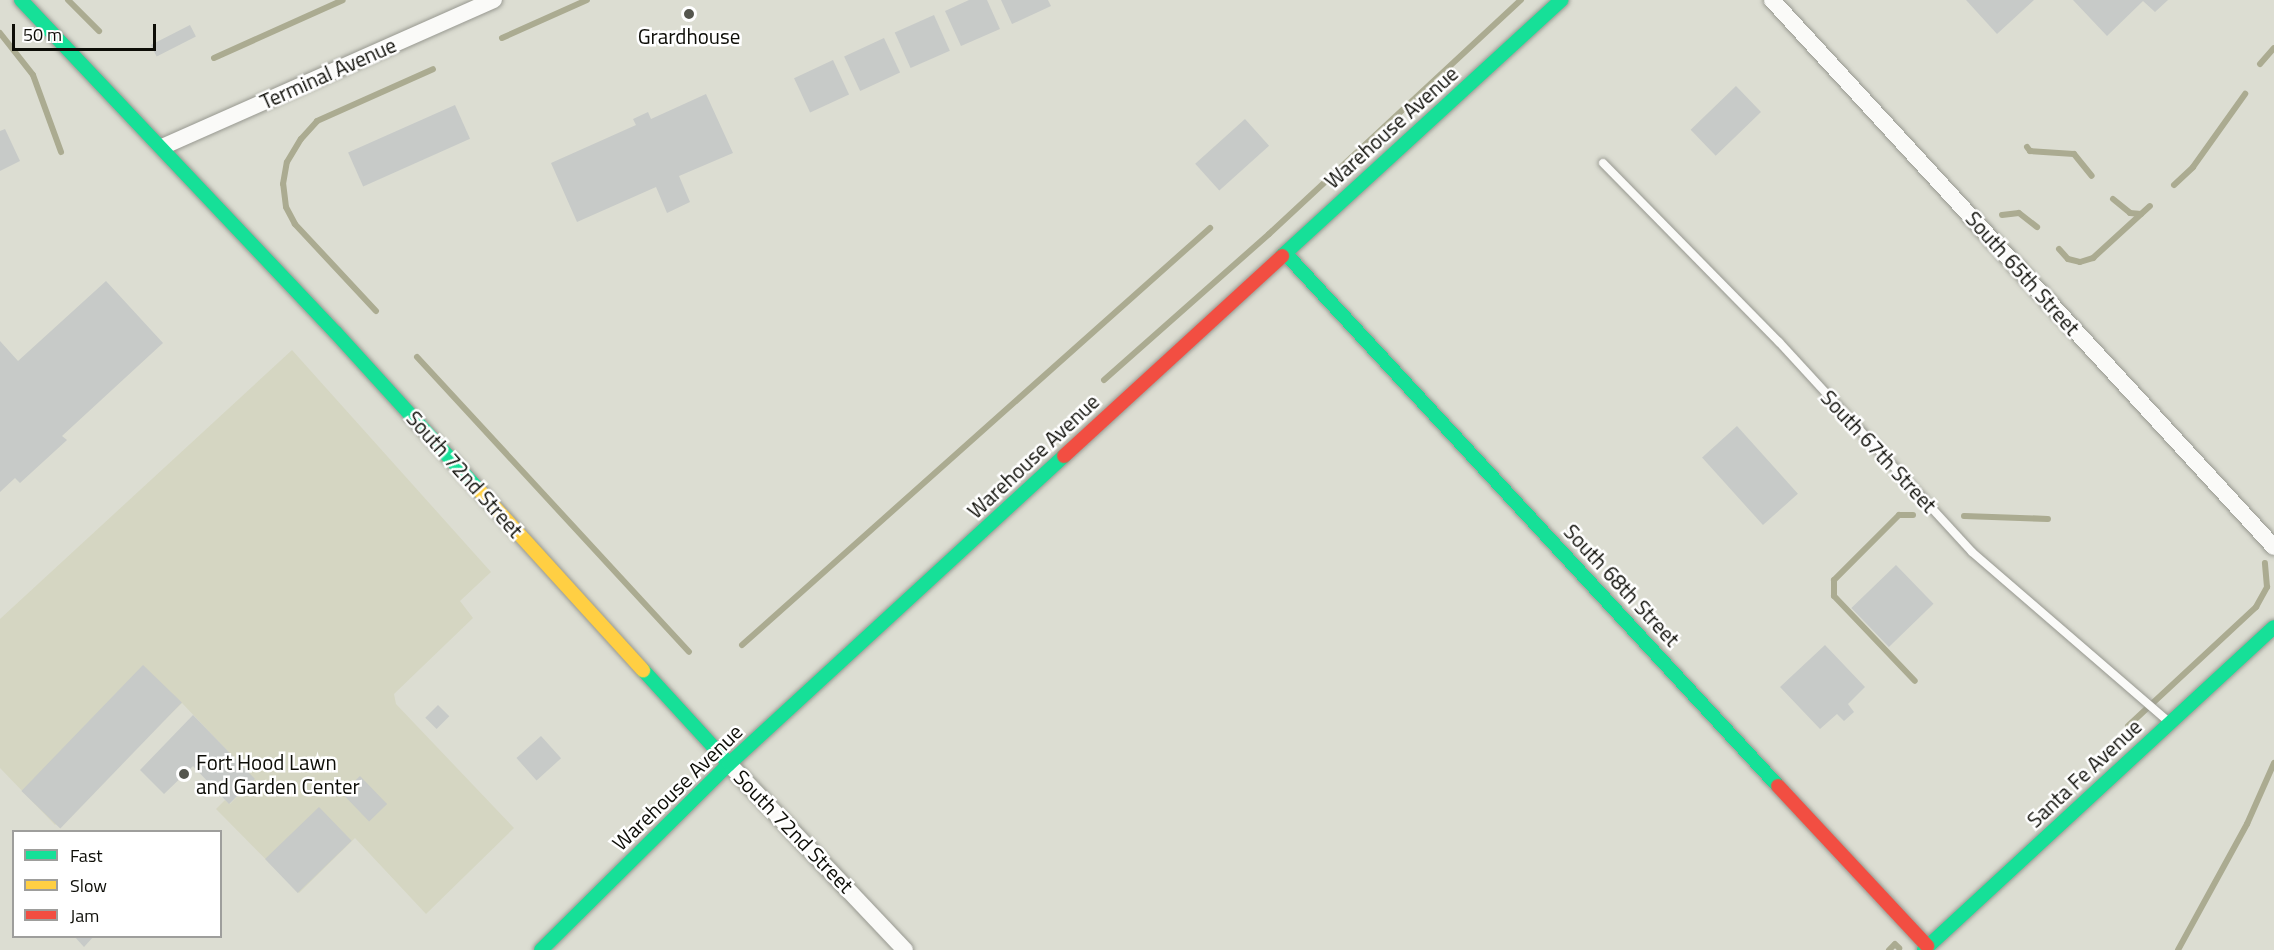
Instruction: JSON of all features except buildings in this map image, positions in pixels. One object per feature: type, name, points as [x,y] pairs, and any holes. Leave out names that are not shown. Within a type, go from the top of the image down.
[{"type":"street","name":"South 72nd Street","points":[[21,0],[162,147],[729,764],[905,950]]},
{"type":"street","name":"Terminal Avenue","points":[[162,147],[494,0]]},
{"type":"street","name":"Warehouse Avenue","points":[[541,950],[729,764],[1560,0]]},
{"type":"street","name":"South 65th Street","points":[[1772,0],[2274,548]]},
{"type":"street","name":"South 68th Street","points":[[1285,252],[1925,948]]},
{"type":"street","name":"Santa Fe Avenue","points":[[1925,948],[2274,627]]},
{"type":"lane","name":"South 67th Street","points":[[1603,164],[1779,342],[1972,552],[2169,722]]},
{"type":"shaded area","points":[[292,350],[491,572],[460,601],[473,618],[394,694],[396,704],[514,828],[426,914],[355,838],[299,893],[216,809],[225,800],[230,804],[254,779],[182,703],[55,825],[0,768],[0,619]]},
{"type":"waterway","points":[[68,0],[99,31]]},
{"type":"waterway","points":[[214,58],[343,0]]},
{"type":"waterway","points":[[502,38],[587,0]]},
{"type":"waterway","points":[[1104,380],[1269,234],[1521,0]]},
{"type":"waterway","points":[[0,33],[33,75],[61,152]]},
{"type":"waterway","points":[[2260,64],[2274,48]]},
{"type":"waterway","points":[[376,311],[295,224],[286,207],[283,184],[287,162],[301,139],[317,121],[433,69]]},
{"type":"waterway","points":[[2174,185],[2193,167],[2245,94]]},
{"type":"waterway","points":[[2027,147],[2030,151],[2074,154],[2092,176]]},
{"type":"waterway","points":[[2113,199],[2130,213],[2141,214]]},
{"type":"waterway","points":[[2059,249],[2068,259],[2080,262],[2093,258],[2150,206]]},
{"type":"waterway","points":[[2002,215],[2019,213],[2037,227]]},
{"type":"waterway","points":[[742,645],[1210,228]]},
{"type":"waterway","points":[[417,357],[689,652]]},
{"type":"waterway","points":[[1913,515],[1899,515],[1834,580],[1834,596],[1915,681]]},
{"type":"waterway","points":[[1964,516],[2048,519]]},
{"type":"waterway","points":[[2128,726],[2256,607],[2267,587],[2265,563]]},
{"type":"waterway","points":[[2178,950],[2247,824],[2274,763]]},
{"type":"waterway","points":[[1889,950],[1895,944],[1899,948]]},
{"type":"traffic: fast","points":[[21,0],[336,333],[479,490]]},
{"type":"traffic: fast","points":[[1282,256],[1561,0]]},
{"type":"traffic: fast","points":[[1285,253],[1778,786]]},
{"type":"traffic: fast","points":[[541,950],[729,764],[1064,456]]},
{"type":"traffic: fast","points":[[1924,950],[2274,627]]},
{"type":"traffic: fast","points":[[643,670],[729,764]]},
{"type":"traffic: slow","points":[[479,490],[643,670]]},
{"type":"traffic: jam","points":[[1064,456],[1282,256]]},
{"type":"traffic: jam","points":[[1778,786],[1927,946]]},
{"type":"place","name":"Grardhouse","points":[[689,14]]},
{"type":"place","name":"Fort Hood Lawn and Garden Center","points":[[184,774]]}]
